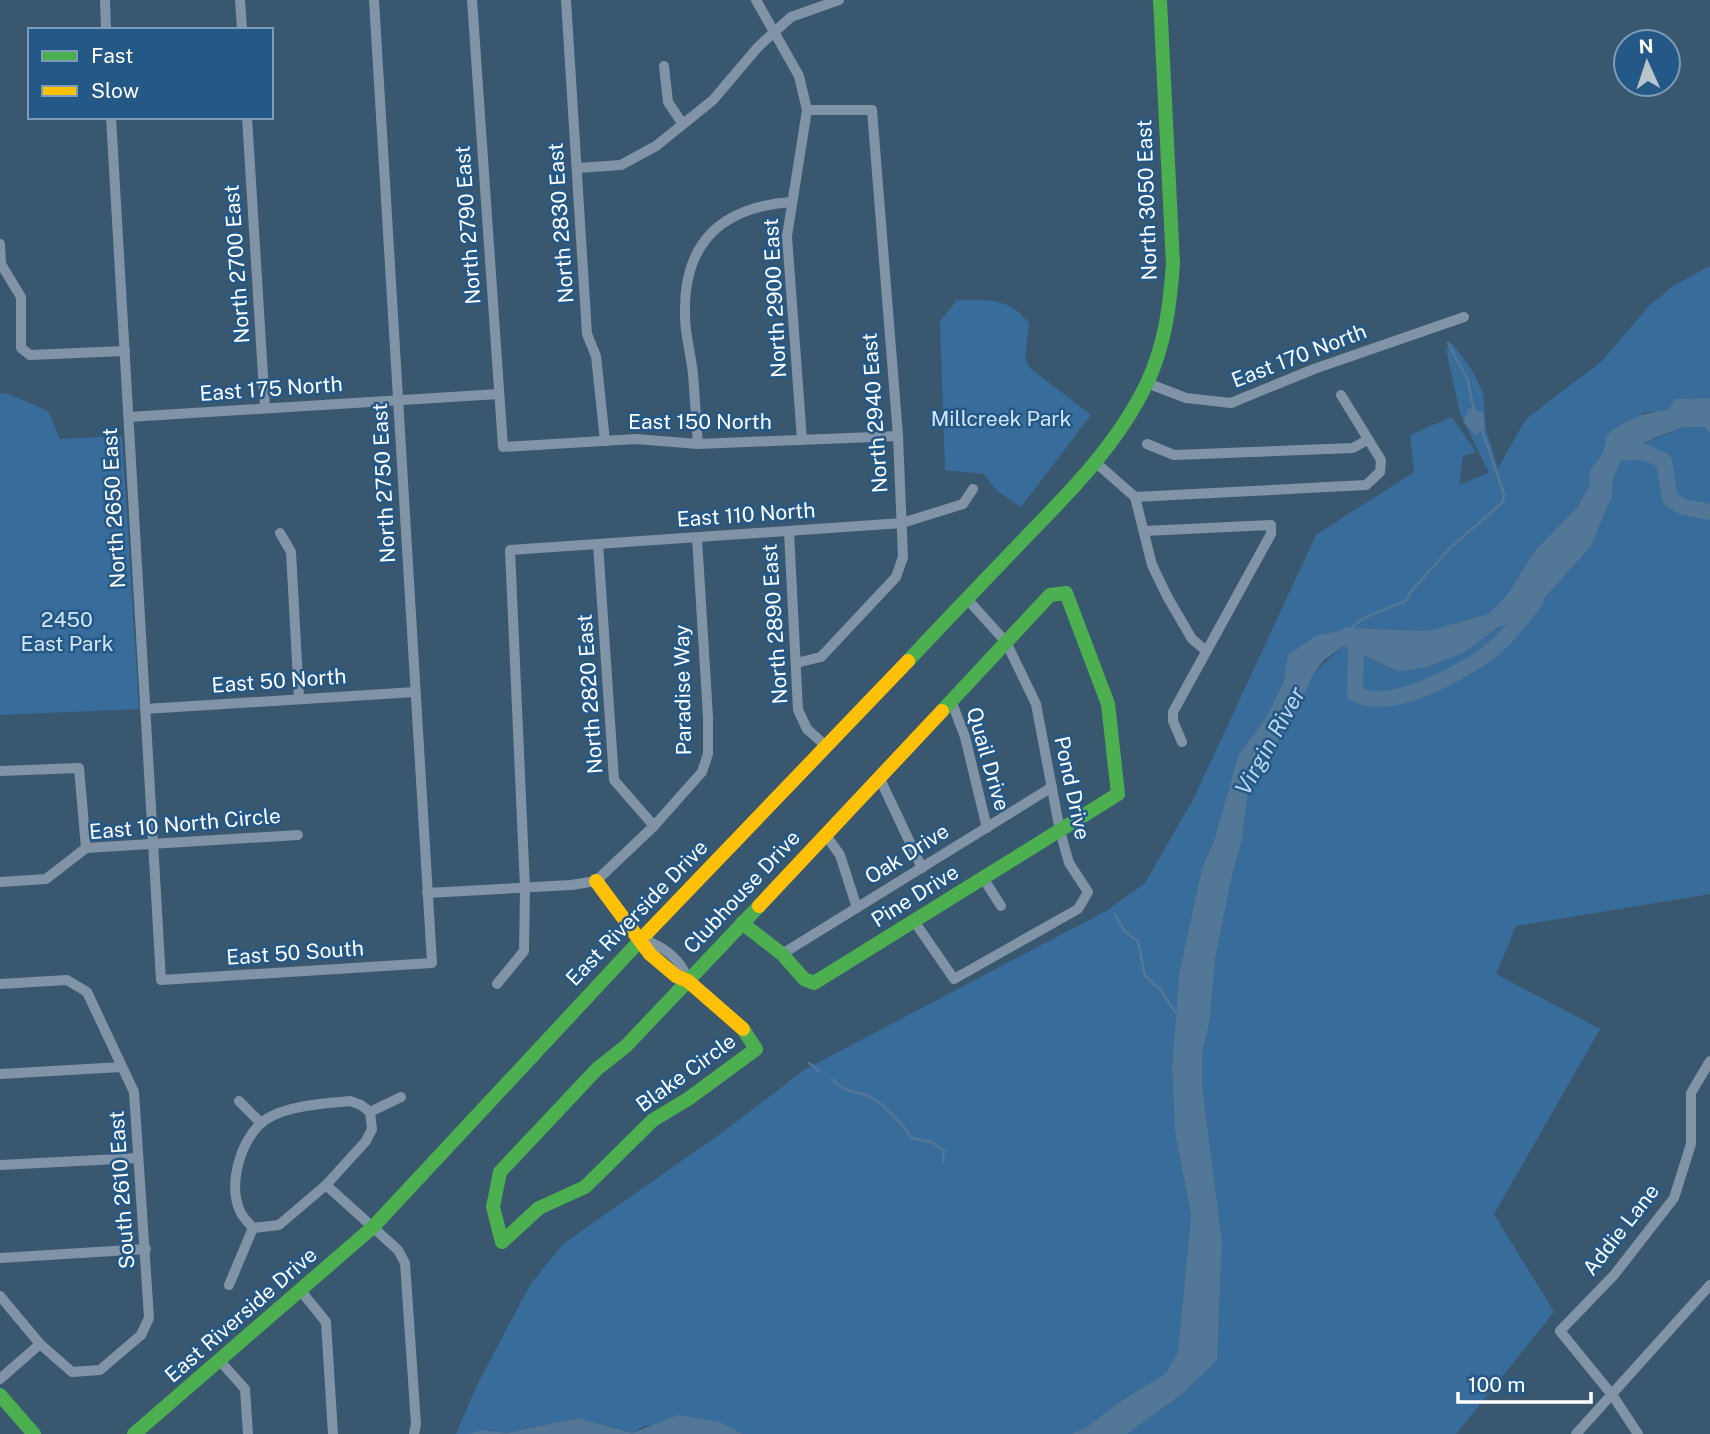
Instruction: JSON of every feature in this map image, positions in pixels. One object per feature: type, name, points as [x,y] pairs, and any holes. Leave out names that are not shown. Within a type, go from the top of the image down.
[{"type":"street","points":[[105,0],[106,28]]},
{"type":"street","points":[[240,0],[242,28]]},
{"type":"street","name":"North 2750 East","points":[[374,0],[432,963]]},
{"type":"street","name":"North 2790 East","points":[[472,0],[503,447]]},
{"type":"street","name":"North 2830 East","points":[[566,0],[587,334],[596,356],[605,441]]},
{"type":"street","name":"North 2900 East","points":[[756,0],[799,76],[807,110],[787,236],[802,440]]},
{"type":"street","points":[[577,168],[621,165],[656,146],[713,100],[758,47],[791,17],[839,0]]},
{"type":"street","name":"North 3050 East","points":[[1144,388],[1161,347],[1170,304],[1173,264],[1160,0]]},
{"type":"street","points":[[664,66],[668,102],[682,123]]},
{"type":"street","name":"North 2940 East","points":[[796,663],[821,657],[896,577],[903,557],[898,436],[872,110],[807,110]]},
{"type":"street","name":"North 2650 East","points":[[111,119],[161,980]]},
{"type":"street","name":"North 2700 East","points":[[247,119],[265,408]]},
{"type":"street","points":[[698,444],[693,374],[685,318],[685,293],[690,267],[702,243],[714,228],[732,216],[765,204],[791,202]]},
{"type":"street","points":[[0,244],[1,264],[21,297],[22,348],[30,355],[125,351]]},
{"type":"street","name":"East 170 North","points":[[1144,388],[1186,398],[1231,402],[1361,352],[1464,317]]},
{"type":"street","name":"East Riverside Drive","points":[[134,1434],[373,1227],[641,939],[968,600],[1121,430],[1144,388]]},
{"type":"street","name":"East 175 North","points":[[129,417],[499,394]]},
{"type":"street","points":[[1135,497],[1366,485],[1380,472],[1381,460],[1378,451],[1367,440],[1341,395]]},
{"type":"street","name":"East 150 North","points":[[503,447],[636,439],[698,444],[898,436]]},
{"type":"street","points":[[1147,444],[1174,455],[1353,447],[1367,440]]},
{"type":"street","points":[[1094,461],[1135,497],[1153,565],[1168,598],[1192,639],[1205,650]]},
{"type":"street","name":"East 110 North","points":[[525,888],[510,550],[901,523],[963,504],[973,489]]},
{"type":"street","points":[[1144,531],[1271,525],[1270,534],[1173,712],[1173,721],[1182,742]]},
{"type":"street","name":"North 2890 East","points":[[789,531],[798,710],[807,729],[827,747]]},
{"type":"street","points":[[280,533],[291,552],[299,699]]},
{"type":"street","name":"Paradise Way","points":[[596,881],[654,826],[702,772],[708,754],[697,538]]},
{"type":"street","name":"North 2820 East","points":[[598,544],[614,780],[654,826]]},
{"type":"street","name":"Clubhouse Drive","points":[[502,1242],[495,1228],[493,1190],[500,1172],[597,1069],[626,1046],[688,981],[1050,595],[1066,593],[1108,704],[1118,794]]},
{"type":"street","name":"Pond Drive","points":[[915,921],[954,979],[1078,909],[1088,892],[1069,863],[1060,831],[1036,704],[1006,642],[968,600]]},
{"type":"street","name":"East 50 North","points":[[145,709],[415,692]]},
{"type":"street","name":"Quail Drive","points":[[951,700],[965,737],[987,828]]},
{"type":"street","points":[[0,771],[79,768],[86,848]]},
{"type":"street","points":[[879,777],[897,808],[922,868]]},
{"type":"street","name":"Oak Drive","points":[[782,954],[1052,788]]},
{"type":"street","name":"Pine Drive","points":[[742,922],[782,954],[804,979],[814,983],[1118,794]]},
{"type":"street","points":[[825,834],[840,855],[857,908]]},
{"type":"street","name":"East 10 North Circle","points":[[0,883],[46,879],[86,848],[298,835]]},
{"type":"street","points":[[983,878],[1001,906]]},
{"type":"street","points":[[428,893],[596,881],[612,908],[641,939],[648,952],[677,979],[688,981]]},
{"type":"street","points":[[497,985],[524,951],[525,888]]},
{"type":"street","name":"East 50 South","points":[[161,980],[432,963]]},
{"type":"street","name":"South 2610 East","points":[[0,984],[67,980],[87,992],[134,1092],[149,1318],[141,1335],[100,1370],[72,1372],[40,1344]]},
{"type":"street","name":"Blake Circle","points":[[502,1242],[539,1208],[585,1187],[653,1120],[688,1099],[756,1049],[747,1032],[688,981]]},
{"type":"street","name":"Addie Lane","points":[[1613,1396],[1560,1331],[1614,1275],[1674,1198],[1691,1144],[1691,1093],[1710,1062]]},
{"type":"street","points":[[0,1074],[122,1067]]},
{"type":"street","points":[[370,1112],[401,1097]]},
{"type":"street","points":[[239,1101],[261,1123]]},
{"type":"street","points":[[350,1101],[370,1112],[372,1129],[366,1141],[326,1185],[279,1225],[253,1228],[240,1211],[237,1170],[242,1151],[261,1123],[285,1112],[350,1101]]},
{"type":"street","points":[[0,1165],[138,1158]]},
{"type":"street","points":[[326,1185],[398,1250],[405,1264],[414,1434]]},
{"type":"street","points":[[229,1285],[253,1228]]},
{"type":"street","points":[[0,1258],[146,1249]]},
{"type":"street","points":[[1576,1434],[1613,1396],[1710,1285]]},
{"type":"street","points":[[301,1291],[326,1322],[333,1434]]},
{"type":"street","points":[[0,1296],[40,1344],[0,1379]]},
{"type":"street","points":[[220,1361],[245,1389],[247,1434]]},
{"type":"street","points":[[0,1395],[34,1434]]},
{"type":"street","points":[[1613,1396],[1637,1434]]},
{"type":"green space","points":[[1710,266],[1710,398],[1675,399],[1667,410],[1643,413],[1603,453],[1590,470],[1589,487],[1578,506],[1534,552],[1507,595],[1488,614],[1427,631],[1352,628],[1315,636],[1288,655],[1283,684],[1267,716],[1238,756],[1215,838],[1202,868],[1179,974],[1172,1068],[1175,1132],[1191,1215],[1178,1352],[1166,1373],[1115,1405],[1087,1427],[1071,1434],[743,1434],[720,1422],[644,1426],[632,1433],[578,1418],[507,1433],[488,1430],[488,1434],[456,1434],[476,1387],[530,1285],[563,1244],[723,1132],[804,1070],[1106,911],[1145,883],[1194,798],[1316,535],[1414,472],[1410,435],[1452,417],[1476,452],[1463,456],[1459,485],[1489,473],[1460,413],[1446,349],[1452,343],[1472,370],[1483,393],[1486,430],[1498,468],[1526,419],[1602,361],[1649,306],[1673,286]]},
{"type":"green space","name":"Millcreek Park","points":[[957,300],[996,302],[1021,314],[1029,323],[1025,359],[1030,368],[1091,415],[1021,507],[997,491],[984,474],[945,470],[940,321]]},
{"type":"green space","name":"2450 East Park","points":[[6,393],[48,411],[60,439],[122,436],[139,709],[0,715],[0,394]]},
{"type":"green space","points":[[1684,427],[1704,427],[1710,433],[1710,894],[1516,926],[1496,974],[1600,1029],[1494,1214],[1554,1312],[1456,1434],[1127,1434],[1182,1394],[1217,1359],[1222,1242],[1202,1084],[1202,1053],[1210,1020],[1215,959],[1242,841],[1248,791],[1260,766],[1292,719],[1314,673],[1343,646],[1395,670],[1428,667],[1465,652],[1497,628],[1535,609],[1591,546],[1612,496],[1613,478],[1620,462],[1640,445]]},
{"type":"water","points":[[1710,398],[1710,433],[1704,427],[1684,427],[1640,445],[1620,462],[1613,478],[1612,496],[1591,546],[1535,609],[1525,616],[1497,628],[1465,652],[1428,667],[1395,670],[1343,646],[1323,661],[1314,673],[1292,720],[1260,766],[1248,791],[1242,841],[1215,959],[1210,1020],[1202,1053],[1202,1084],[1222,1242],[1217,1360],[1182,1394],[1127,1434],[1071,1434],[1087,1427],[1115,1405],[1166,1373],[1178,1352],[1191,1215],[1175,1132],[1172,1068],[1179,974],[1202,868],[1215,838],[1238,756],[1267,716],[1283,684],[1288,655],[1315,636],[1352,628],[1427,631],[1488,614],[1507,595],[1534,552],[1578,506],[1589,487],[1590,470],[1603,453],[1607,435],[1635,418],[1667,410],[1675,399]]},
{"type":"water","points":[[1469,408],[1483,413],[1485,428],[1476,435],[1463,422]]},
{"type":"water","points":[[678,1415],[720,1422],[743,1434],[468,1434],[483,1430],[507,1433],[578,1418],[632,1433]]},
{"type":"waterway","points":[[1448,343],[1468,381],[1474,411]]},
{"type":"waterway","points":[[1352,628],[1364,618],[1408,599],[1409,594],[1449,549],[1503,502],[1504,494],[1482,430]]},
{"type":"waterway","name":"Virgin River","points":[[1614,453],[1644,452],[1664,461],[1670,499],[1683,507],[1710,512]]},
{"type":"waterway","name":"Virgin River","points":[[1346,636],[1350,635],[1356,643],[1355,694],[1370,698],[1388,698],[1427,687],[1480,658],[1505,638],[1536,600]]},
{"type":"waterway","points":[[1115,914],[1125,932],[1138,941],[1145,976],[1160,989],[1175,1012]]},
{"type":"waterway","points":[[809,1063],[819,1071]]},
{"type":"waterway","points":[[832,1079],[844,1089],[866,1095],[878,1102],[898,1120],[911,1138],[931,1142],[944,1150],[943,1162]]},
{"type":"traffic: fast","points":[[908,661],[1093,465],[1136,405],[1153,369],[1166,325],[1173,264],[1160,0]]},
{"type":"traffic: fast","points":[[742,923],[782,954],[804,979],[814,983],[1118,794],[1108,704],[1066,593],[1050,595],[942,711]]},
{"type":"traffic: fast","points":[[743,1029],[756,1049],[688,1099],[653,1120],[585,1187],[539,1208],[502,1242],[493,1207],[500,1172],[597,1069],[626,1046],[759,906]]},
{"type":"traffic: fast","points":[[134,1434],[373,1227],[647,933]]},
{"type":"traffic: fast","points":[[0,1395],[34,1434]]},
{"type":"traffic: slow","points":[[647,933],[908,661]]},
{"type":"traffic: slow","points":[[759,906],[942,711]]},
{"type":"traffic: slow","points":[[596,881],[650,954],[676,976],[688,981],[743,1029]]}]
